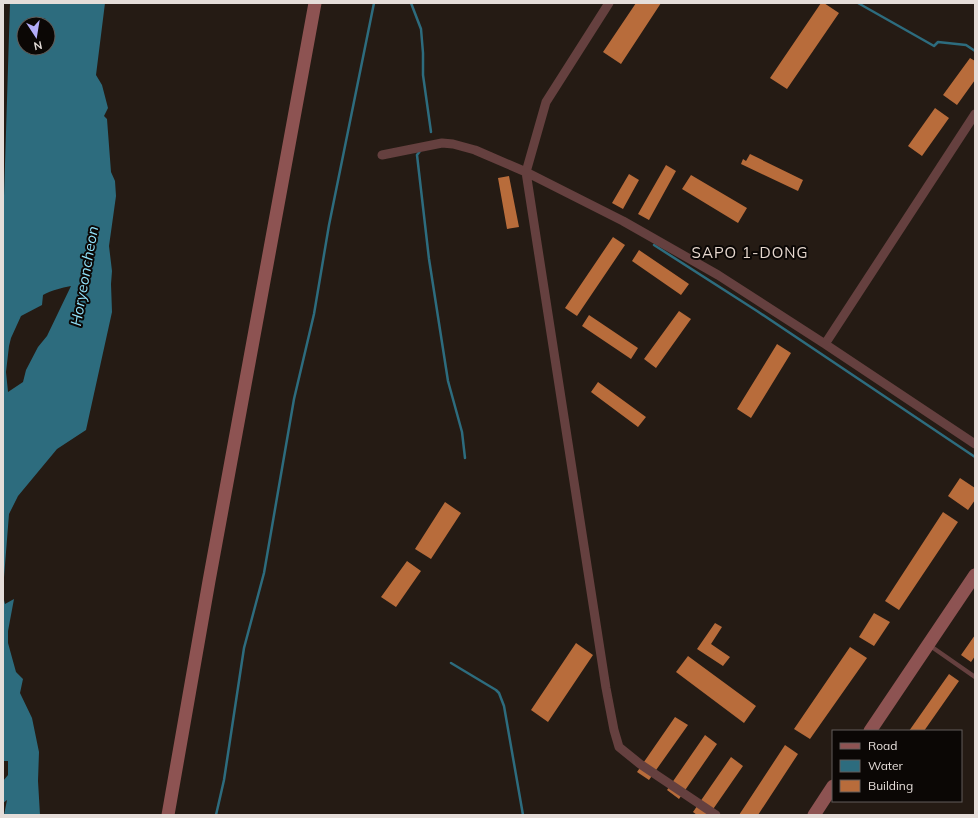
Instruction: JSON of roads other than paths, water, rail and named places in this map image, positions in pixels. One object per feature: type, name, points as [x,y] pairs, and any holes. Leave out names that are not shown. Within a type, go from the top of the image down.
[{"type":"street","points":[[168,815],[208,581],[315,3]]},
{"type":"street","points":[[609,3],[546,102],[526,172],[602,665],[614,730],[619,747],[640,764],[716,815]]},
{"type":"street","points":[[825,344],[975,114]]},
{"type":"street","points":[[382,155],[442,143],[453,144],[475,150],[526,172],[623,221],[718,275],[975,444]]},
{"type":"street","points":[[871,730],[975,575]]},
{"type":"street","points":[[814,815],[832,788]]},
{"type":"lane","points":[[929,644],[975,677]]},
{"type":"water","name":"Horyeoncheon","points":[[10,3],[105,3],[96,75],[102,85],[108,108],[104,116],[107,119],[111,172],[115,181],[116,196],[109,246],[112,271],[112,312],[86,430],[57,449],[18,496],[9,514],[3,590],[3,228]],"holes":[[[71,286],[47,336],[38,347],[26,370],[23,382],[8,392],[6,372],[9,346],[21,316],[42,305],[43,295],[53,290]]]},
{"type":"water","points":[[3,596],[5,604],[14,599],[8,631],[8,643],[16,672],[23,679],[20,693],[32,718],[39,752],[38,781],[40,815],[4,815],[7,800],[3,803],[3,781],[8,775],[8,761],[3,761]]},
{"type":"waterway","points":[[216,815],[224,780],[244,648],[264,573],[294,399],[314,314],[329,225],[374,3]]},
{"type":"waterway","points":[[411,3],[421,29],[423,75],[431,132]]},
{"type":"waterway","points":[[858,3],[934,46],[938,42],[966,45],[975,51]]},
{"type":"waterway","points":[[420,151],[417,155],[429,259],[448,381],[462,432],[465,458]]},
{"type":"waterway","points":[[654,245],[757,311],[975,457]]},
{"type":"waterway","points":[[451,663],[499,693],[504,706],[523,815]]},
{"type":"district","name":"SAPO 1-DONG","points":[[750,252]]}]
